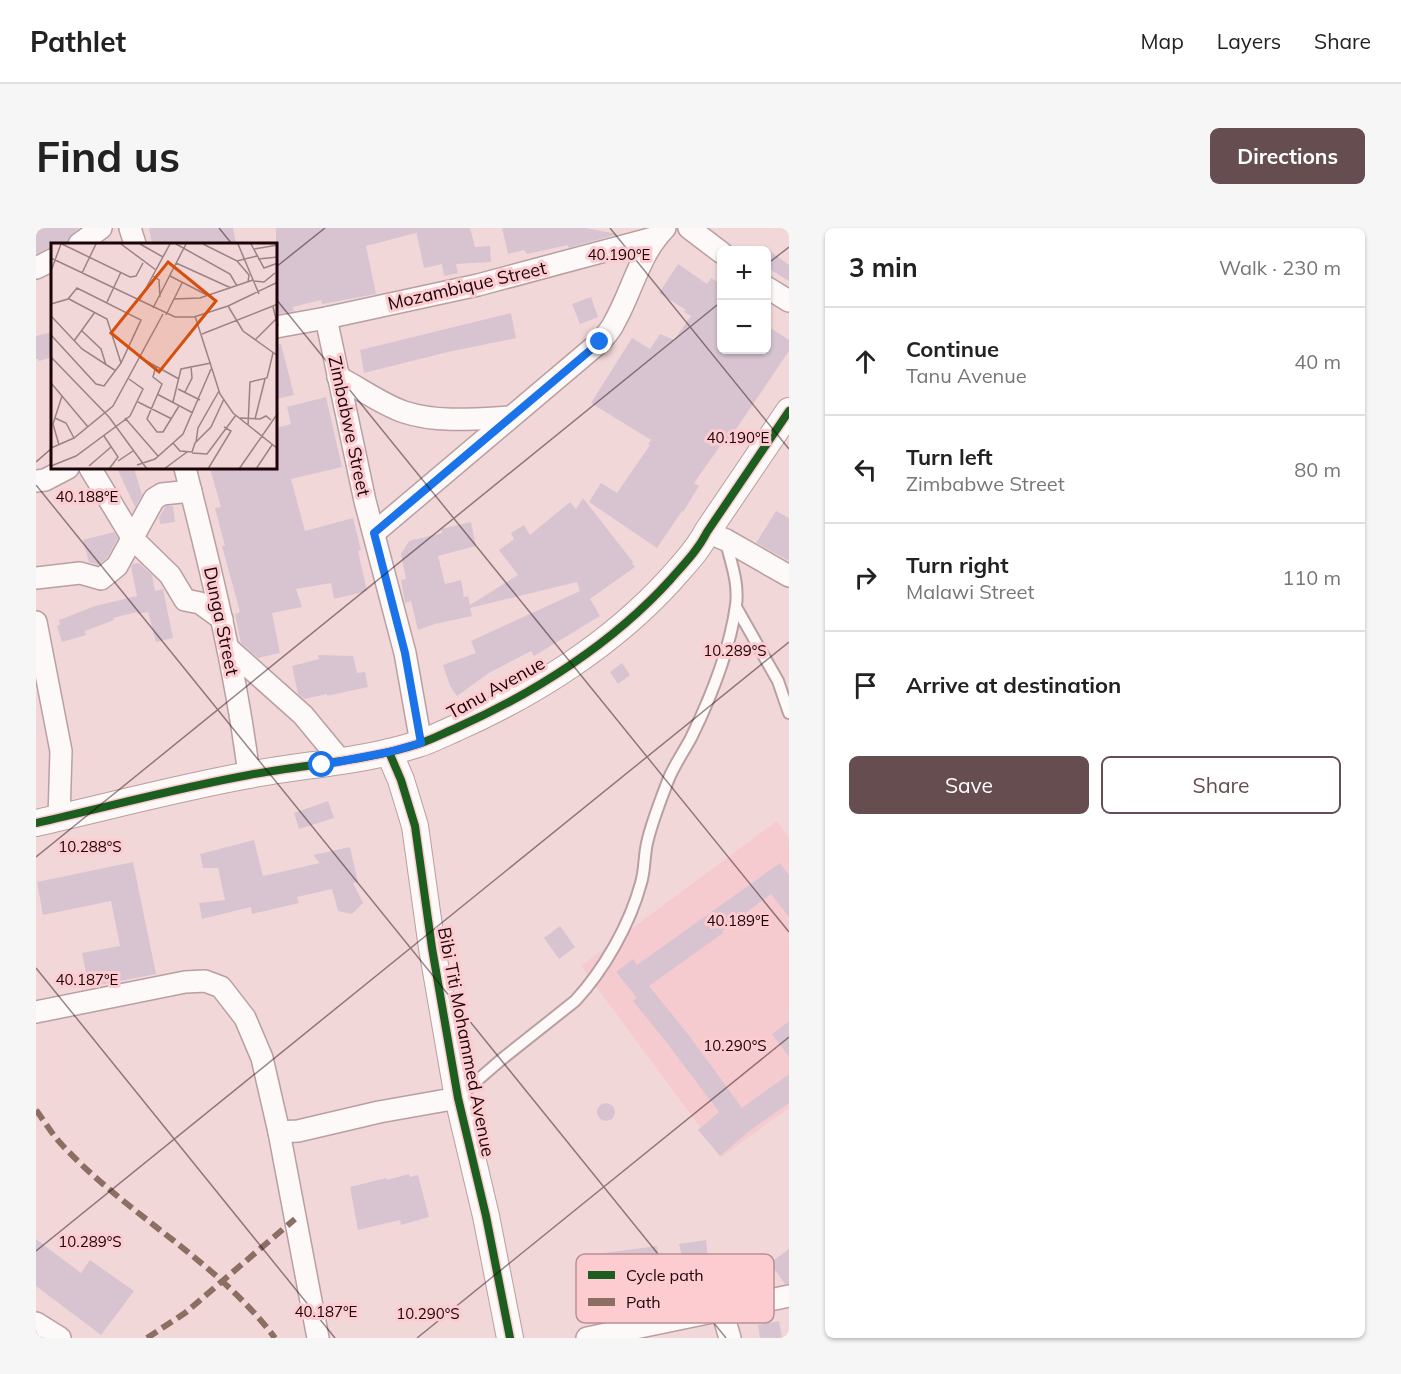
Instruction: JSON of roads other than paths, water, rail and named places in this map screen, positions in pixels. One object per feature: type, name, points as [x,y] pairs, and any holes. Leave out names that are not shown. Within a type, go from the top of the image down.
[{"type":"street","points":[[80,243],[101,228]]},
{"type":"street","points":[[130,228],[135,243]]},
{"type":"street","points":[[689,228],[717,249]]},
{"type":"street","points":[[374,533],[600,342],[614,324],[638,271],[661,232]]},
{"type":"street","name":"Mozambique Street","points":[[278,327],[478,285],[661,232]]},
{"type":"street","points":[[36,268],[51,260]]},
{"type":"street","points":[[771,290],[789,301]]},
{"type":"street","name":"Zimbabwe Street","points":[[326,318],[365,501],[405,653],[421,743]]},
{"type":"street","points":[[338,376],[406,413],[436,418],[510,417]]},
{"type":"street","name":"Tanu Avenue","points":[[48,821],[249,775],[389,752],[421,743],[480,717],[519,696],[591,650],[646,606],[700,546],[716,536],[789,411]]},
{"type":"street","points":[[36,481],[45,480],[64,470]]},
{"type":"street","points":[[91,470],[133,539],[170,575],[185,600],[200,603],[222,620]]},
{"type":"street","name":"Dunga Street","points":[[186,470],[229,649],[242,717],[249,775]]},
{"type":"street","points":[[36,578],[80,573],[101,579],[117,566],[154,499],[162,494],[191,490]]},
{"type":"street","points":[[716,536],[789,576]]},
{"type":"street","points":[[36,622],[62,751],[48,821]]},
{"type":"street","points":[[229,649],[303,716],[342,761]]},
{"type":"street","name":"Bibi Titi Mohammed Avenue","points":[[389,752],[401,780],[415,826],[432,948],[458,1098],[486,1216],[510,1338]]},
{"type":"street","points":[[36,1012],[185,982],[205,981],[221,987],[245,1018],[262,1058],[279,1131],[318,1338]]},
{"type":"street","points":[[279,1131],[298,1131],[379,1112],[458,1098]]},
{"type":"street","points":[[774,1299],[789,1296]]},
{"type":"street","points":[[36,1323],[60,1338]]},
{"type":"street","points":[[587,1338],[662,1323]]},
{"type":"street","points":[[726,1323],[730,1338]]},
{"type":"lane","points":[[458,1098],[502,1059],[575,1001],[601,969],[630,913],[642,882],[647,843],[656,815],[670,777],[705,706],[726,648],[736,607],[735,577],[716,536]]},
{"type":"lane","points":[[736,607],[778,681],[789,713]]}]
